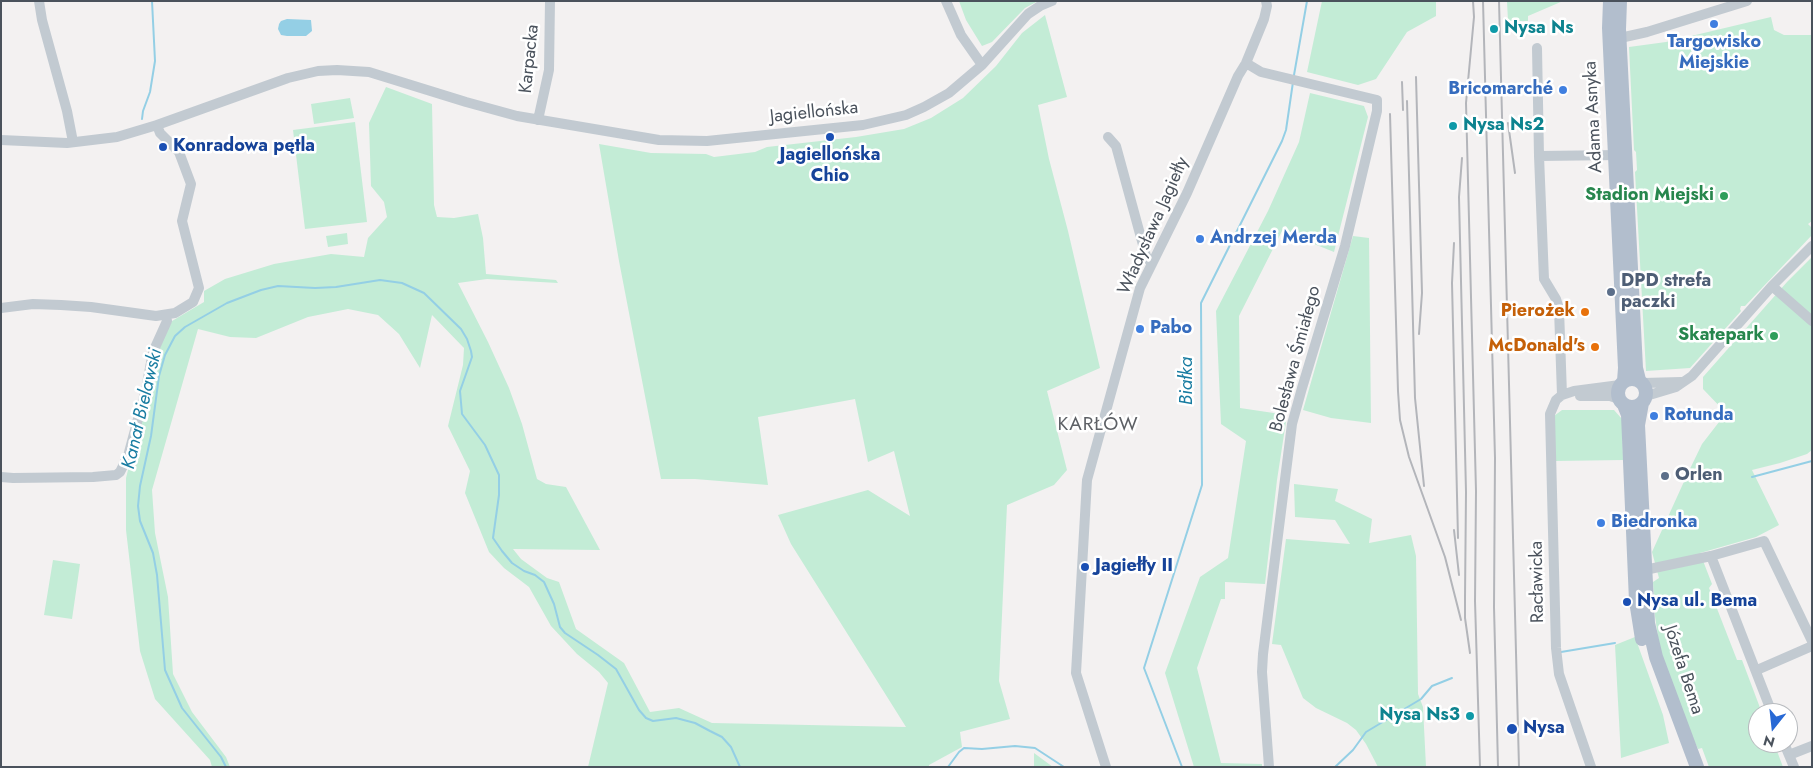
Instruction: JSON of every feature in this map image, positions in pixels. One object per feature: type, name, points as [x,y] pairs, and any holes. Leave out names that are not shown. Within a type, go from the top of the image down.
[{"type":"main road","name":"Adama Asnyka","points":[[1610,1],[1609,35],[1636,368],[1642,391]]},
{"type":"main road","name":"Adama Asnyka","points":[[1620,1],[1620,155],[1625,368],[1622,392]]},
{"type":"main road","points":[[1632,378],[1642,391],[1636,406],[1629,407],[1622,392],[1632,378]]},
{"type":"main road","name":"Józefa Bema","points":[[1642,391],[1638,425],[1640,571],[1636,602],[1641,637],[1687,767]]},
{"type":"main road","name":"Józefa Bema","points":[[1622,392],[1628,415],[1640,571],[1648,623],[1660,670],[1697,767]]},
{"type":"street","points":[[39,1],[42,20],[67,111],[73,142]]},
{"type":"street","name":"Karpacka","points":[[538,120],[549,70],[550,1]]},
{"type":"street","points":[[946,1],[961,35],[982,65]]},
{"type":"street","name":"Jagiellońska","points":[[1,140],[73,142],[117,137],[157,125],[288,78],[318,71],[337,70],[369,72],[466,102],[538,120],[639,138],[684,141],[727,139],[863,125],[895,118],[924,107],[949,93],[982,65],[1028,14],[1052,1]]},
{"type":"street","name":"Władysława Jagiełły","points":[[1106,767],[1076,673],[1087,480],[1140,288],[1187,193],[1246,63],[1264,19],[1266,1]]},
{"type":"street","points":[[1620,38],[1647,32],[1747,1]]},
{"type":"street","name":"Racławicka","points":[[1537,48],[1544,279],[1556,299],[1559,309],[1562,395],[1556,400],[1550,422],[1556,648],[1559,674],[1591,767]]},
{"type":"street","name":"Bolesława Śmiałego","points":[[1246,63],[1261,72],[1377,100],[1377,111],[1345,246],[1292,424],[1262,654],[1269,767]]},
{"type":"street","points":[[1,308],[33,304],[61,305],[91,307],[149,316],[166,316],[176,313],[193,302],[198,288],[182,221],[191,187],[190,180],[179,152],[160,133],[157,125]]},
{"type":"street","points":[[1108,137],[1116,146],[1146,256],[1152,264]]},
{"type":"street","points":[[1539,156],[1620,155]]},
{"type":"street","points":[[1642,391],[1666,391],[1685,382],[1699,369],[1772,286],[1812,246]]},
{"type":"street","points":[[1772,286],[1812,321]]},
{"type":"street","points":[[1,477],[93,477],[116,475],[120,472],[128,456],[146,389],[153,352],[167,321],[166,316]]},
{"type":"street","points":[[1562,395],[1574,391],[1622,392]]},
{"type":"street","points":[[1640,571],[1711,556],[1764,541],[1812,641]]},
{"type":"street","points":[[1711,556],[1769,703]]},
{"type":"street","points":[[1757,670],[1812,646]]},
{"type":"street","points":[[1794,767],[1789,755],[1812,746]]},
{"type":"green space","points":[[959,1],[1038,1],[1025,8],[992,42],[982,46],[966,20]]},
{"type":"green space","points":[[1322,1],[1436,1],[1436,16],[1407,32],[1376,79],[1358,85],[1307,72]]},
{"type":"green space","points":[[1507,1],[1563,1],[1528,16],[1528,21],[1508,21]]},
{"type":"green space","points":[[1045,15],[1067,97],[1038,105],[1049,159],[1100,368],[1047,391],[1067,470],[1054,485],[1007,505],[999,681],[1010,719],[960,732],[962,747],[929,765],[929,767],[588,767],[608,683],[551,626],[529,587],[504,568],[489,552],[465,493],[470,471],[448,426],[463,365],[464,348],[432,315],[420,368],[399,334],[378,315],[348,309],[308,317],[256,338],[230,337],[198,329],[152,490],[155,533],[168,597],[173,674],[192,712],[226,757],[230,767],[212,767],[210,760],[155,699],[140,651],[126,530],[126,478],[156,352],[172,321],[204,302],[204,291],[225,279],[274,264],[331,254],[364,257],[368,238],[387,217],[384,202],[371,186],[369,123],[386,87],[432,104],[434,205],[437,217],[454,218],[478,214],[483,238],[486,274],[556,280],[558,283],[487,279],[458,283],[509,388],[522,424],[537,479],[546,484],[566,487],[600,550],[513,549],[521,559],[547,578],[559,582],[576,629],[624,663],[650,712],[679,708],[712,723],[906,727],[791,544],[778,515],[868,490],[910,516],[894,451],[868,462],[855,399],[758,417],[768,485],[695,479],[661,479],[619,261],[599,144],[651,153],[706,154],[714,157],[755,152],[767,147],[856,137],[904,129],[931,118],[963,98],[996,66],[1022,33]]},
{"type":"green space","name":"Stadion Miejski","points":[[1771,17],[1774,30],[1784,35],[1812,35],[1812,221],[1808,224],[1812,228],[1812,235],[1745,306],[1741,306],[1741,311],[1690,368],[1646,371],[1635,172],[1637,170],[1636,152],[1634,150],[1629,47],[1666,42]]},
{"type":"green space","points":[[1310,93],[1364,106],[1368,117],[1334,252],[1282,231],[1239,316],[1240,408],[1287,415],[1277,480],[1265,584],[1225,582],[1225,599],[1221,599],[1197,668],[1221,763],[1262,764],[1262,767],[1194,767],[1165,673],[1200,577],[1228,558],[1246,441],[1221,424],[1216,311],[1268,211],[1299,142]]},
{"type":"green space","points":[[350,98],[354,118],[314,124],[311,104]]},
{"type":"green space","points":[[355,122],[367,222],[305,229],[293,130]]},
{"type":"green space","points":[[347,233],[348,244],[328,247],[326,236]]},
{"type":"green space","points":[[1353,236],[1369,238],[1371,423],[1331,418],[1303,410]]},
{"type":"green space","points":[[1812,257],[1812,450],[1807,454],[1780,463],[1752,470],[1779,525],[1756,537],[1700,553],[1712,584],[1709,588],[1737,660],[1742,660],[1758,703],[1748,703],[1748,753],[1778,753],[1783,767],[1709,767],[1702,748],[1698,749],[1687,726],[1661,658],[1655,616],[1653,582],[1659,578],[1652,552],[1702,444],[1726,413],[1703,389],[1703,377],[1787,282]]},
{"type":"green space","points":[[1562,410],[1614,410],[1622,419],[1623,460],[1555,461],[1554,416]]},
{"type":"green space","points":[[1294,484],[1338,489],[1335,501],[1372,519],[1369,543],[1411,535],[1416,556],[1418,694],[1423,707],[1426,767],[1378,767],[1356,730],[1347,723],[1316,708],[1303,698],[1281,645],[1272,644],[1286,539],[1350,544],[1335,520],[1295,517]]},
{"type":"green space","points":[[53,560],[80,564],[72,619],[44,615]]},
{"type":"green space","points":[[1635,637],[1663,715],[1669,743],[1621,758],[1615,645]]},
{"type":"green space","points":[[1034,753],[1053,767],[1034,767]]},
{"type":"water","points":[[287,19],[311,20],[312,31],[306,36],[281,35],[278,29],[279,24]]},
{"type":"waterway","points":[[142,119],[150,92],[155,61],[152,1]]},
{"type":"waterway","name":"Białka","points":[[1294,75],[1307,1]]},
{"type":"waterway","name":"Białka","points":[[1182,767],[1144,668],[1202,485],[1201,303],[1282,141],[1286,130],[1293,82]]},
{"type":"waterway","name":"Kanał Bielawski","points":[[226,767],[221,757],[182,708],[165,670],[157,575],[153,553],[140,521],[138,506],[140,486],[151,436],[159,376],[165,355],[175,336],[185,327],[227,303],[261,290],[278,286],[336,287],[380,280],[402,283],[424,293],[461,329],[467,339],[472,357],[460,391],[462,414],[485,445],[499,475],[499,495],[493,538],[502,551],[512,563],[544,582],[554,604],[560,627],[565,633],[616,669],[639,710],[646,718],[653,721],[676,718],[695,723],[722,737],[731,747],[740,767]]},
{"type":"waterway","name":"Kanał Bielawski","points":[[1752,477],[1812,461]]},
{"type":"waterway","name":"Kanał Bielawski","points":[[1561,652],[1615,643]]},
{"type":"waterway","name":"Kanał Bielawski","points":[[1335,767],[1353,750],[1366,732],[1421,699],[1432,686],[1452,678]]},
{"type":"waterway","name":"Kanał Bielawski","points":[[948,767],[964,748],[982,749],[1015,746],[1035,748],[1064,767]]},
{"type":"railway","points":[[1473,1],[1474,17],[1466,103],[1476,491],[1475,601],[1480,767]]},
{"type":"railway","points":[[1483,1],[1495,458],[1494,607],[1498,767]]},
{"type":"railway","points":[[1499,1],[1519,767]]},
{"type":"railway","points":[[1416,77],[1422,293],[1419,334]]},
{"type":"railway","points":[[1402,82],[1403,110]]},
{"type":"railway","points":[[1407,101],[1415,398],[1424,486]]},
{"type":"railway","points":[[1390,114],[1400,420],[1409,457],[1445,557],[1461,620]]},
{"type":"railway","points":[[1508,123],[1515,173]]},
{"type":"railway","points":[[1462,158],[1459,197],[1466,492],[1465,618],[1470,653]]},
{"type":"railway","points":[[1454,243],[1452,283],[1458,538]]},
{"type":"railway","points":[[1454,530],[1459,575]]},
{"type":"place","name":"Targowisko Miejskie","points":[[1714,24]]},
{"type":"place","name":"Nysa Ns","points":[[1494,29]]},
{"type":"place","name":"Bricomarché","points":[[1563,90]]},
{"type":"place","name":"Nysa Ns2","points":[[1453,126]]},
{"type":"place","name":"Jagiellońska Chio","points":[[830,137]]},
{"type":"place","name":"Konradowa pętla","points":[[163,147]]},
{"type":"place","name":"Stadion Miejski","points":[[1724,196]]},
{"type":"place","name":"Andrzej Merda","points":[[1200,239]]},
{"type":"place","name":"DPD strefa paczki","points":[[1611,292]]},
{"type":"place","name":"Pierożek","points":[[1585,312]]},
{"type":"place","name":"Pabo","points":[[1140,329]]},
{"type":"place","name":"Skatepark","points":[[1774,336]]},
{"type":"place","name":"McDonald's","points":[[1595,347]]},
{"type":"place","name":"Rotunda","points":[[1654,416]]},
{"type":"place","name":"Orlen","points":[[1665,476]]},
{"type":"place","name":"Biedronka","points":[[1601,523]]},
{"type":"place","name":"Jagiełły II","points":[[1085,567]]},
{"type":"place","name":"Nysa ul. Bema","points":[[1627,602]]},
{"type":"place","name":"Nysa Ns3","points":[[1470,716]]},
{"type":"place","name":"Nysa","points":[[1512,729]]},
{"type":"district","name":"KARŁÓW","points":[[1098,425]]}]
